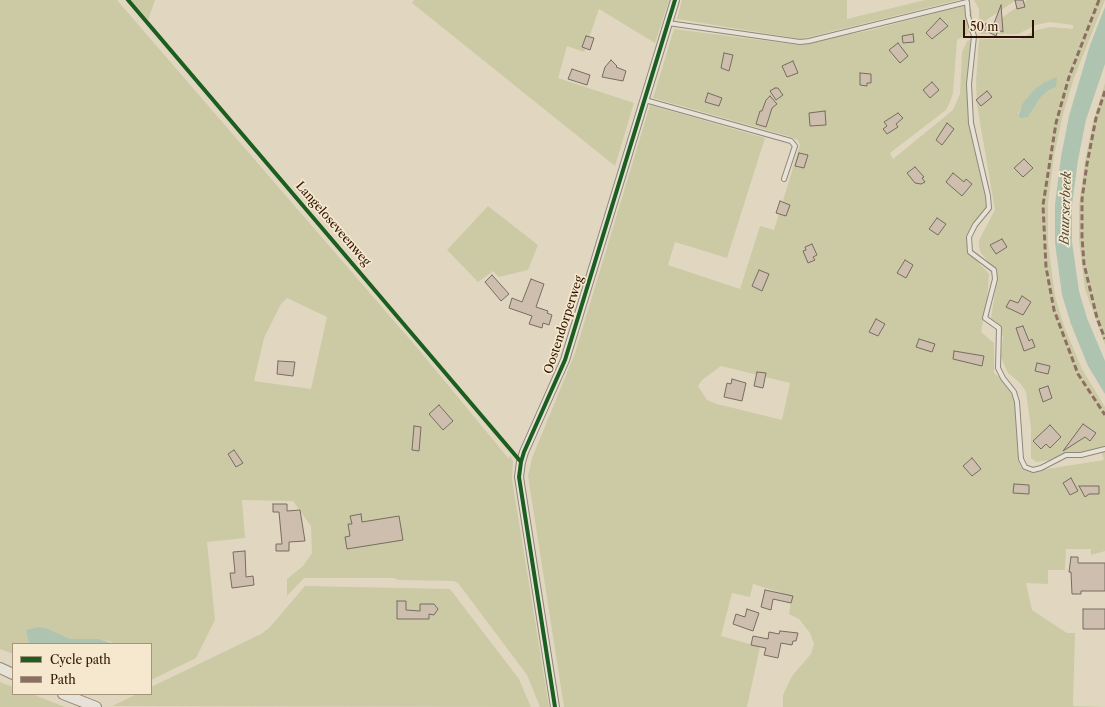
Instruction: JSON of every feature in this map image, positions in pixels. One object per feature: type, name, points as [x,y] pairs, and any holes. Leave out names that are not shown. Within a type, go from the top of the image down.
[{"type":"street","name":"Oostendorperweg","points":[[555,707],[519,477],[521,462],[524,452],[565,360],[675,0]]},
{"type":"street","points":[[0,668],[12,674]]},
{"type":"street","points":[[66,695],[96,707]]},
{"type":"lane","points":[[668,23],[800,42],[967,2],[968,16],[974,36],[969,84],[970,123],[988,196],[989,208],[975,225],[969,237],[970,252],[994,270],[995,278],[985,318],[999,328],[998,368],[1003,378],[1014,392],[1017,402],[1021,459],[1025,467],[1033,470],[1041,468],[1066,456],[1081,455],[1105,449]]},
{"type":"lane","points":[[645,100],[791,141],[795,146],[784,179]]},
{"type":"shaded area","points":[[0,0],[117,0],[419,350],[509,459],[510,455],[513,461],[512,479],[549,707],[540,707],[527,675],[458,583],[454,581],[399,580],[394,578],[304,578],[287,596],[287,579],[303,566],[312,553],[311,526],[293,501],[242,500],[245,538],[207,542],[215,620],[196,658],[152,680],[152,643],[113,643],[109,641],[90,639],[28,639],[29,643],[12,643],[12,654],[0,649]],"holes":[[[287,298],[327,317],[311,389],[254,381],[264,338],[281,304]]]},
{"type":"shaded area","points":[[131,0],[155,0],[148,20]]},
{"type":"shaded area","points":[[414,0],[669,0],[655,43],[599,9],[584,52],[567,46],[558,78],[634,103],[615,166],[412,3]]},
{"type":"shaded area","points":[[682,0],[847,0],[847,19],[925,0],[959,0],[801,39],[677,19]]},
{"type":"shaded area","points":[[974,0],[1016,0],[979,25],[979,9]]},
{"type":"shaded area","points":[[1027,0],[1105,0],[1074,78],[1063,114],[1054,156],[1048,203],[1048,243],[1055,296],[1064,326],[1082,369],[1105,407],[1105,551],[1091,555],[1091,549],[1066,549],[1065,570],[1048,570],[1048,584],[1026,583],[1032,610],[1067,633],[1075,633],[1073,706],[1105,707],[783,707],[783,695],[792,676],[811,654],[814,644],[810,633],[799,619],[789,614],[792,596],[753,584],[750,597],[732,593],[721,636],[760,647],[747,707],[564,707],[528,476],[532,458],[575,353],[650,105],[765,138],[727,258],[675,242],[668,265],[740,289],[760,226],[774,230],[800,145],[798,140],[788,136],[653,98],[674,29],[799,45],[871,30],[962,6],[970,7],[972,11],[972,31],[957,40],[953,93],[946,110],[890,153],[893,159],[953,110],[960,94],[962,52],[967,41],[970,40],[969,107],[988,206],[972,237],[971,245],[978,262],[989,274],[987,302],[981,332],[994,343],[994,373],[1017,392],[1021,417],[1021,446],[1024,459],[1028,466],[1040,470],[1104,460],[1102,453],[1036,462],[1031,458],[1031,428],[1026,392],[1020,383],[1008,373],[1001,357],[1003,336],[995,328],[991,318],[997,279],[996,271],[981,253],[979,247],[979,240],[995,210],[977,105],[976,82],[979,39],[1020,39],[1037,30],[1050,27],[1073,29],[1073,25],[1050,22],[1036,25],[1018,34],[979,34]],"holes":[[[1043,83],[1056,87],[1041,97],[1028,117],[1018,116],[1018,113],[1028,97]],[[721,366],[790,383],[782,420],[717,404],[707,400],[698,386],[702,380]]]},
{"type":"shaded area","points":[[1105,83],[1105,345],[1085,289],[1079,241],[1079,205],[1085,161],[1093,122]]},
{"type":"shaded area","points":[[488,206],[538,245],[528,270],[499,277],[493,271],[478,282],[447,250]]},
{"type":"shaded area","points":[[305,586],[450,589],[519,679],[531,707],[112,706],[135,695],[152,695],[152,687],[261,634],[270,627]]},
{"type":"shaded area","points":[[0,682],[12,687],[12,695],[35,695],[65,707],[0,707]]},
{"type":"water","name":"Buurserbeek","points":[[1105,7],[1105,64],[1086,120],[1078,160],[1072,205],[1072,242],[1079,291],[1087,318],[1105,361],[1105,394],[1088,366],[1071,324],[1062,295],[1055,243],[1055,204],[1061,157],[1069,116],[1090,45]]},
{"type":"water","points":[[1057,77],[1056,87],[1041,97],[1028,117],[1021,118],[1018,116],[1023,103],[1034,90],[1043,83]]},
{"type":"water","points":[[39,627],[48,629],[70,639],[98,639],[112,643],[29,643],[26,630]]},
{"type":"building","points":[[1015,0],[1023,0],[1025,7],[1017,9]]},
{"type":"building","points":[[1001,5],[1003,32],[998,30],[996,36],[983,29],[986,23],[993,26]]},
{"type":"building","points":[[940,18],[948,26],[932,39],[926,33]]},
{"type":"building","points":[[913,34],[914,42],[903,43],[902,36]]},
{"type":"building","points":[[586,36],[594,38],[590,50],[582,47]]},
{"type":"building","points":[[898,43],[908,56],[900,63],[889,50]]},
{"type":"building","points":[[724,53],[733,55],[729,71],[721,68]]},
{"type":"building","points":[[611,60],[617,66],[616,67],[626,71],[623,81],[602,77],[605,67]]},
{"type":"building","points":[[793,61],[798,73],[787,77],[782,66]]},
{"type":"building","points":[[572,69],[590,75],[587,85],[568,79]]},
{"type":"building","points":[[860,73],[871,74],[871,83],[867,83],[867,86],[860,85]]},
{"type":"building","points":[[932,82],[939,90],[930,98],[923,90]]},
{"type":"building","points":[[778,88],[783,95],[776,100],[770,91]]},
{"type":"building","points":[[987,91],[992,97],[981,106],[976,100]]},
{"type":"building","points":[[708,93],[722,98],[719,106],[705,102]]},
{"type":"building","points":[[770,96],[777,104],[772,108],[766,127],[756,124],[760,111],[762,111],[766,100]]},
{"type":"building","points":[[825,111],[826,125],[810,126],[809,113]]},
{"type":"building","points":[[898,113],[903,118],[896,124],[898,127],[887,134],[883,129],[887,126],[884,122]]},
{"type":"building","points":[[947,123],[954,129],[942,145],[936,140]]},
{"type":"building","points":[[799,153],[808,155],[804,168],[795,166]]},
{"type":"building","points":[[1024,159],[1033,168],[1023,177],[1014,168]]},
{"type":"building","points":[[915,167],[924,177],[922,178],[925,182],[921,184],[915,183],[907,173]]},
{"type":"building","points":[[953,173],[964,182],[966,179],[972,184],[962,196],[946,182]]},
{"type":"building","points":[[780,201],[790,205],[786,216],[776,213]]},
{"type":"building","points":[[937,218],[946,224],[938,235],[929,229]]},
{"type":"building","points":[[1002,239],[1007,247],[996,254],[990,245]]},
{"type":"building","points":[[812,244],[817,255],[813,257],[815,260],[808,263],[803,251],[806,250],[805,247]]},
{"type":"building","points":[[905,260],[913,265],[906,278],[897,273]]},
{"type":"building","points":[[759,270],[769,274],[762,291],[752,286]]},
{"type":"building","points":[[492,275],[509,294],[501,301],[485,282]]},
{"type":"building","points":[[531,279],[544,284],[536,307],[548,311],[547,313],[552,315],[549,325],[543,323],[542,328],[529,324],[532,316],[509,308],[512,298],[522,302]]},
{"type":"building","points":[[1022,296],[1031,302],[1023,315],[1006,307],[1010,300],[1018,303]]},
{"type":"building","points":[[876,319],[885,324],[878,336],[869,332]]},
{"type":"building","points":[[1023,326],[1029,341],[1032,339],[1035,347],[1024,351],[1016,328]]},
{"type":"building","points":[[919,339],[935,344],[932,352],[916,347]]},
{"type":"building","points":[[954,351],[984,356],[982,366],[953,359]]},
{"type":"building","points":[[278,361],[295,362],[293,376],[277,374]]},
{"type":"building","points":[[1037,363],[1050,366],[1048,374],[1035,371]]},
{"type":"building","points":[[757,372],[766,373],[763,388],[754,386]]},
{"type":"building","points":[[732,379],[746,383],[742,401],[724,397],[727,383],[731,384]]},
{"type":"building","points":[[1048,386],[1052,398],[1043,402],[1039,389]]},
{"type":"building","points":[[439,405],[453,421],[443,430],[429,414]]},
{"type":"building","points":[[1083,424],[1096,433],[1090,441],[1085,437],[1063,451]]},
{"type":"building","points":[[1050,425],[1061,437],[1050,448],[1046,444],[1041,449],[1033,441]]},
{"type":"building","points":[[414,426],[421,427],[419,451],[412,450]]},
{"type":"building","points":[[234,450],[243,463],[236,467],[228,454]]},
{"type":"building","points":[[972,458],[981,469],[972,476],[963,466]]},
{"type":"building","points":[[1071,478],[1078,491],[1070,495],[1063,483]]},
{"type":"building","points":[[1014,484],[1029,485],[1029,494],[1013,493]]},
{"type":"building","points":[[1079,486],[1099,486],[1099,494],[1089,494],[1085,497]]},
{"type":"building","points":[[273,504],[287,504],[287,511],[300,510],[305,541],[289,542],[289,551],[276,551],[276,544],[282,544],[279,512],[273,512]]},
{"type":"building","points":[[361,514],[362,522],[399,516],[403,540],[347,549],[345,537],[350,536],[348,524],[352,524],[350,516]]},
{"type":"building","points":[[245,551],[246,577],[253,576],[254,585],[232,588],[230,573],[235,573],[233,552]]},
{"type":"building","points":[[1071,557],[1078,557],[1078,563],[1105,563],[1105,591],[1081,591],[1081,594],[1072,594],[1071,572],[1069,572]]},
{"type":"building","points":[[765,590],[793,596],[791,603],[773,599],[771,610],[761,607]]},
{"type":"building","points":[[397,601],[406,601],[406,610],[420,611],[420,604],[434,604],[438,609],[434,615],[429,614],[429,619],[397,619]]},
{"type":"building","points":[[747,609],[759,613],[753,631],[733,624],[736,614],[745,617]]},
{"type":"building","points":[[1083,609],[1105,609],[1105,629],[1083,629]]},
{"type":"building","points":[[780,631],[798,633],[796,641],[793,641],[792,645],[781,643],[778,658],[764,655],[766,648],[751,645],[753,636],[768,639],[769,632],[779,634]]},
{"type":"marked path","points":[[1099,0],[1069,77],[1056,123],[1043,205],[1046,267],[1054,310],[1078,374],[1105,415]]},
{"type":"marked path","points":[[1105,91],[1096,118],[1082,199],[1084,264],[1097,318],[1105,339]]},
{"type":"cycle path","name":"Langeloseveenweg","points":[[128,0],[521,462]]},
{"type":"cycle path","points":[[555,707],[519,477],[521,462],[524,452],[565,360],[675,0]]}]
